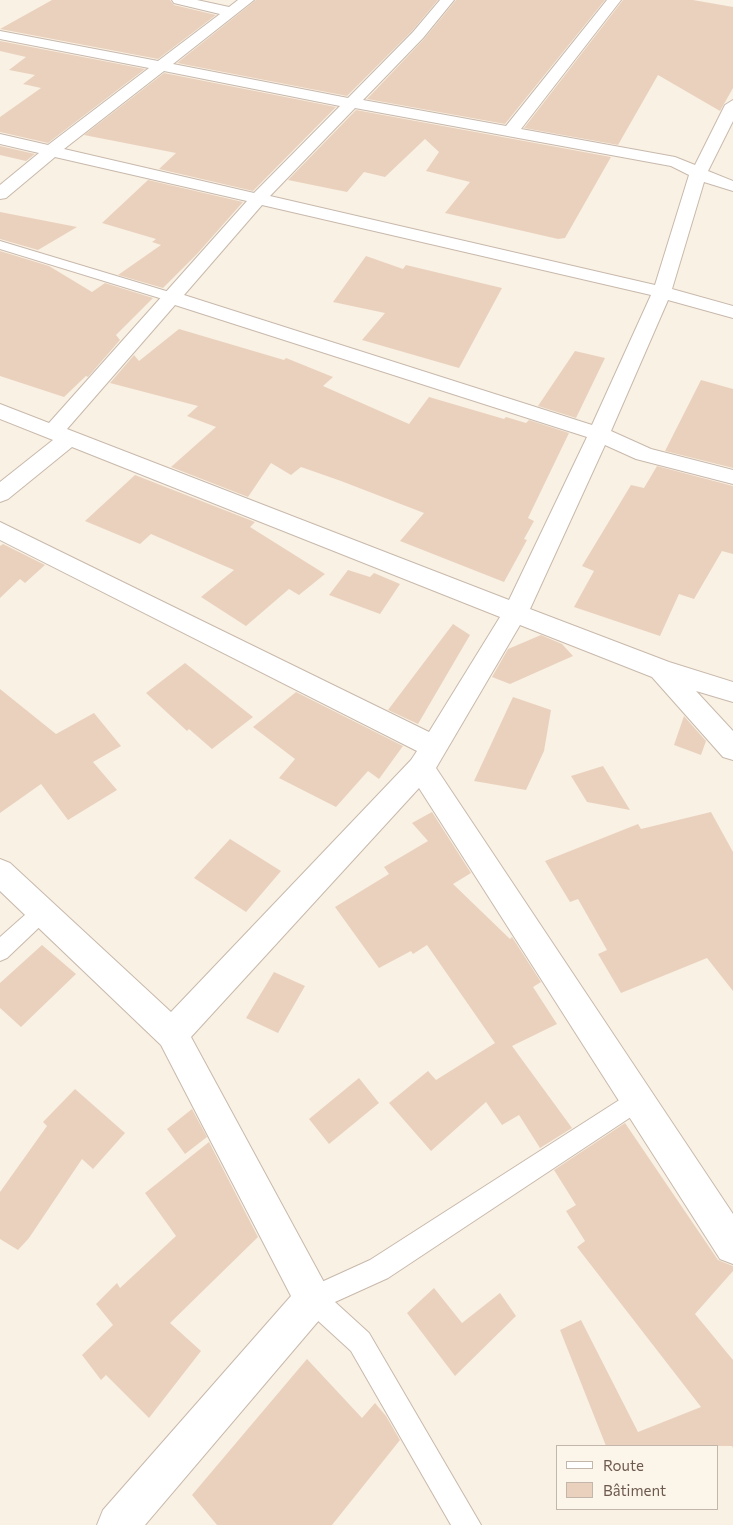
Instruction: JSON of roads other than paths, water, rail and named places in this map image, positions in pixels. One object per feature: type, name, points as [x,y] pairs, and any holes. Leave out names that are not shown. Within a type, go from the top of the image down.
[{"type":"street","points":[[179,0],[230,12]]},
{"type":"street","points":[[0,194],[50,152],[246,0]]},
{"type":"street","points":[[0,494],[60,436],[171,297],[258,199],[418,34],[447,0]]},
{"type":"street","points":[[510,132],[614,0]]},
{"type":"street","points":[[0,35],[351,103],[675,162],[689,168],[698,175],[733,186]]},
{"type":"street","points":[[172,1034],[427,757],[516,611],[599,434],[662,292],[698,175],[733,105]]},
{"type":"street","points":[[0,139],[662,292],[733,312]]},
{"type":"street","points":[[171,297],[599,434],[644,454],[733,477]]},
{"type":"street","points":[[0,410],[60,436],[516,611],[662,670],[733,692]]},
{"type":"street","points":[[0,530],[427,757],[638,1099],[733,1246]]},
{"type":"street","points":[[662,670],[733,749]]},
{"type":"street","points":[[0,872],[172,1034],[313,1300],[118,1525]]},
{"type":"lane","points":[[0,245],[171,297]]},
{"type":"lane","points":[[0,952],[42,912]]},
{"type":"lane","points":[[467,1525],[360,1342],[313,1300],[379,1269],[638,1099]]}]
